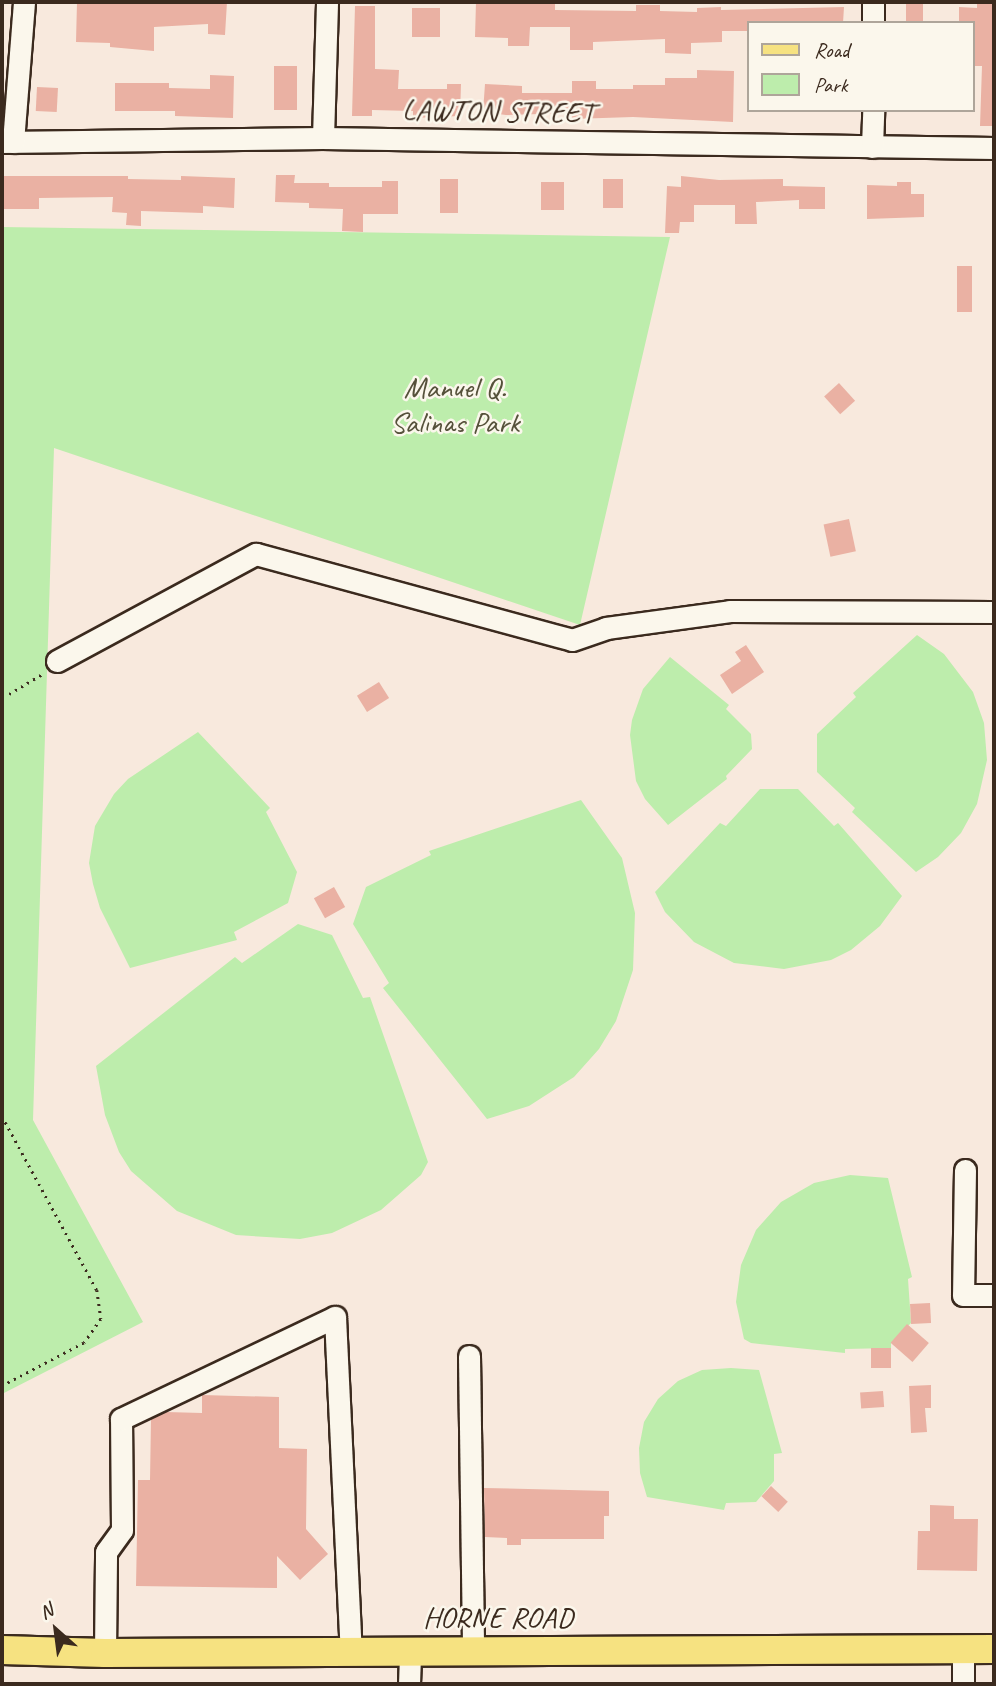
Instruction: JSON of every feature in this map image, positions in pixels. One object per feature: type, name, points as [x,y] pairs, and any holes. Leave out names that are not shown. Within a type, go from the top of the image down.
[{"type":"main road","name":"HORNE ROAD","points":[[2,1650],[104,1653],[994,1649]]},
{"type":"street","points":[[7,142],[24,2]]},
{"type":"street","points":[[323,138],[327,2]]},
{"type":"street","points":[[873,2],[873,21]]},
{"type":"street","points":[[872,147],[873,112]]},
{"type":"street","name":"LAWTON STREET","points":[[7,142],[323,138],[994,148]]},
{"type":"street","points":[[57,661],[256,554],[572,640],[606,628],[730,611],[994,612]]},
{"type":"street","points":[[965,1170],[963,1295],[994,1295]]},
{"type":"street","points":[[104,1653],[106,1552],[122,1530],[121,1419],[335,1317],[351,1651]]},
{"type":"street","points":[[469,1356],[473,1650]]},
{"type":"street","points":[[963,1649],[963,1684]]},
{"type":"street","points":[[409,1684],[410,1650]]},
{"type":"path","points":[[2,693],[9,694],[43,674],[57,661]]},
{"type":"path","points":[[2,1116],[97,1290],[101,1319],[84,1343],[2,1385]]},
{"type":"green space","name":"Manuel Q. Salinas Park","points":[[2,227],[670,237],[580,625],[54,448],[33,1120],[143,1322],[2,1394]]},
{"type":"green space","points":[[917,635],[944,654],[973,692],[984,723],[987,760],[977,804],[961,833],[938,857],[916,872],[852,812],[855,808],[817,772],[817,734],[856,697],[853,693]]},
{"type":"green space","points":[[670,657],[729,705],[726,709],[751,734],[752,749],[726,776],[727,779],[668,825],[645,799],[636,781],[630,735],[632,720],[643,689]]},
{"type":"green space","points":[[198,732],[270,808],[266,812],[297,872],[288,903],[234,932],[237,940],[130,968],[100,908],[93,884],[89,863],[95,826],[114,794],[128,779]]},
{"type":"green space","points":[[760,789],[798,789],[834,826],[838,823],[902,896],[880,926],[851,950],[831,960],[784,969],[734,963],[694,942],[665,912],[655,892],[720,823],[726,826]]},
{"type":"green space","points":[[581,800],[622,858],[635,913],[633,970],[616,1021],[599,1049],[574,1077],[529,1106],[487,1119],[383,988],[389,983],[353,924],[366,887],[431,855],[429,851]]},
{"type":"green space","points":[[298,924],[332,935],[363,998],[370,997],[428,1162],[421,1175],[381,1210],[332,1233],[300,1239],[236,1235],[177,1211],[131,1171],[119,1152],[105,1115],[96,1066],[235,957],[242,963]]},
{"type":"green space","points":[[850,1175],[888,1178],[912,1277],[908,1279],[911,1323],[891,1343],[891,1348],[845,1349],[845,1353],[751,1343],[744,1339],[736,1302],[741,1265],[756,1230],[781,1202],[814,1183]]},
{"type":"green space","points":[[702,1370],[759,1370],[782,1453],[774,1454],[774,1481],[756,1502],[726,1503],[724,1510],[647,1497],[640,1473],[639,1448],[644,1422],[658,1399],[678,1381]]},
{"type":"building","points":[[77,2],[227,2],[225,35],[208,34],[208,24],[154,27],[154,51],[110,47],[110,43],[76,42]]},
{"type":"building","points":[[476,2],[555,2],[555,10],[636,11],[636,5],[660,5],[660,11],[697,12],[697,8],[721,7],[721,10],[844,7],[843,21],[748,21],[748,31],[722,31],[722,42],[691,43],[691,54],[665,53],[665,39],[593,42],[593,50],[570,50],[570,27],[530,27],[529,46],[508,46],[508,38],[475,37]]},
{"type":"building","points":[[906,2],[923,2],[923,21],[906,21]]},
{"type":"building","points":[[977,2],[994,2],[994,126],[980,126],[982,66],[975,66],[975,21],[959,21],[959,7],[977,8]]},
{"type":"building","points":[[355,6],[375,6],[375,69],[399,70],[398,89],[447,89],[447,84],[461,84],[460,116],[413,118],[413,111],[372,110],[372,116],[352,116]]},
{"type":"building","points":[[412,8],[440,8],[440,37],[412,37]]},
{"type":"building","points":[[274,66],[297,66],[297,110],[274,110]]},
{"type":"building","points":[[697,70],[734,71],[733,122],[633,117],[572,119],[572,113],[506,115],[483,112],[485,84],[522,86],[522,93],[572,93],[572,81],[596,81],[596,89],[633,89],[633,85],[665,85],[665,78],[697,78]]},
{"type":"building","points":[[210,75],[234,76],[233,118],[175,116],[175,111],[115,111],[115,83],[169,83],[169,88],[210,89]]},
{"type":"building","points":[[37,87],[58,88],[57,112],[36,111]]},
{"type":"building","points":[[276,175],[295,175],[294,183],[329,183],[329,187],[382,187],[382,181],[398,181],[398,214],[363,214],[363,232],[342,231],[343,209],[309,208],[309,203],[275,202]]},
{"type":"building","points":[[2,176],[128,176],[128,179],[181,180],[181,176],[235,178],[234,208],[203,206],[203,213],[141,211],[141,226],[126,225],[127,213],[112,212],[113,197],[39,198],[39,209],[2,209]]},
{"type":"building","points":[[681,176],[719,180],[783,179],[783,186],[825,187],[825,209],[799,209],[799,200],[756,202],[757,224],[735,224],[735,205],[694,205],[694,222],[680,222],[679,233],[665,233],[667,186],[681,187]]},
{"type":"building","points":[[440,179],[458,179],[458,213],[440,213]]},
{"type":"building","points":[[603,179],[623,179],[623,208],[603,208]]},
{"type":"building","points":[[541,182],[564,182],[564,210],[541,210]]},
{"type":"building","points":[[897,182],[911,182],[911,194],[924,194],[924,217],[867,219],[867,185],[897,186]]},
{"type":"building","points":[[957,266],[972,266],[972,312],[957,312]]},
{"type":"building","points":[[839,383],[855,401],[840,414],[824,396]]},
{"type":"building","points":[[849,519],[856,551],[830,557],[824,524]]},
{"type":"building","points":[[746,645],[764,672],[732,694],[720,675],[741,661],[735,652]]},
{"type":"building","points":[[379,682],[389,698],[367,712],[357,696]]},
{"type":"building","points":[[334,887],[345,907],[325,918],[314,898]]},
{"type":"building","points":[[930,1303],[931,1323],[911,1324],[910,1304]]},
{"type":"building","points":[[907,1324],[929,1343],[912,1362],[891,1343]]},
{"type":"building","points":[[871,1348],[891,1348],[891,1368],[871,1368]]},
{"type":"building","points":[[931,1385],[931,1408],[925,1408],[927,1432],[911,1433],[909,1386]]},
{"type":"building","points":[[883,1391],[884,1407],[861,1409],[860,1393]]},
{"type":"building","points":[[202,1395],[279,1397],[279,1448],[307,1449],[306,1529],[328,1554],[300,1580],[277,1556],[277,1588],[136,1586],[138,1480],[150,1480],[151,1419],[166,1412],[202,1413]]},
{"type":"building","points":[[771,1486],[788,1502],[778,1512],[761,1496]]},
{"type":"building","points":[[484,1488],[609,1491],[609,1516],[604,1516],[604,1539],[521,1539],[521,1545],[507,1545],[507,1538],[485,1537]]},
{"type":"building","points":[[930,1505],[954,1506],[954,1519],[978,1519],[977,1571],[917,1570],[918,1531],[930,1531]]}]
